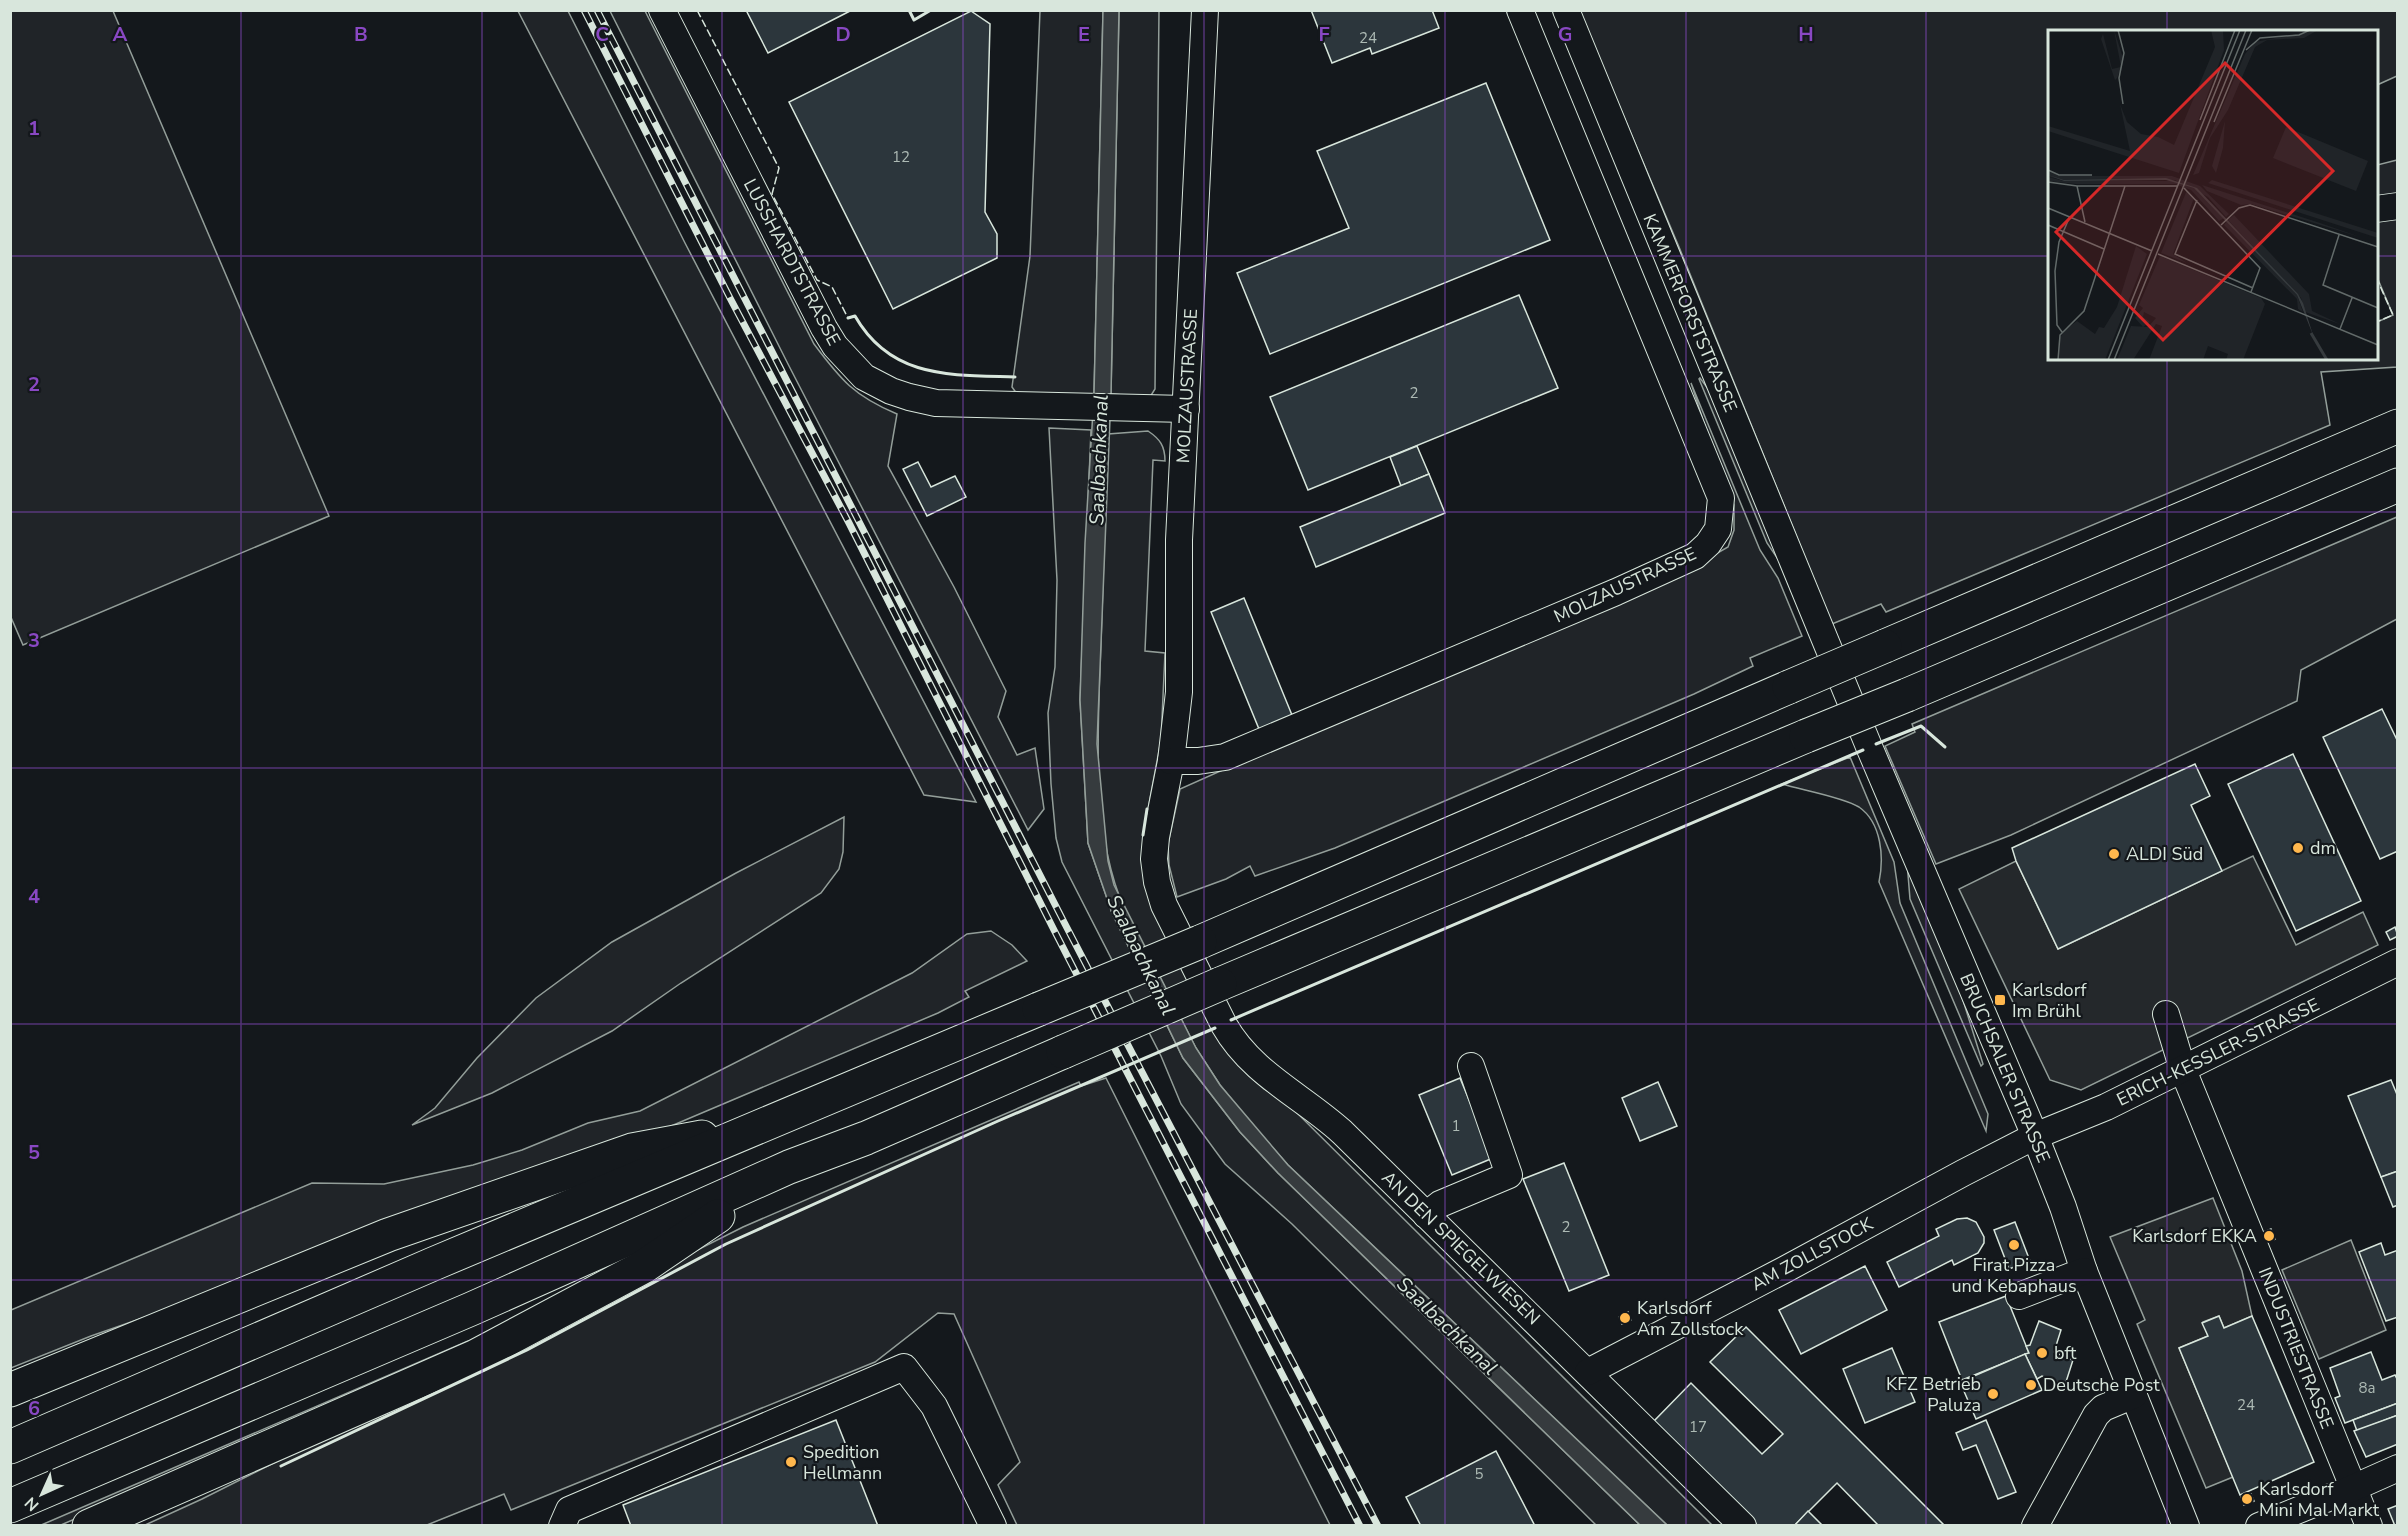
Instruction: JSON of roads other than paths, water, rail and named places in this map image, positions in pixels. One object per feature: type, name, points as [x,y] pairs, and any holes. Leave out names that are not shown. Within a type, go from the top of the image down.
[{"type":"highway","points":[[10,1447],[433,1264],[1039,1009],[1196,953],[1789,687],[2397,426]]},
{"type":"highway","points":[[10,1506],[440,1322],[789,1167],[876,1134],[1220,984],[1907,695],[2397,485]]},
{"type":"highway","points":[[10,1390],[344,1253],[431,1220],[632,1150],[766,1125]]},
{"type":"highway","points":[[89,1526],[476,1356],[643,1267],[789,1167]]},
{"type":"street","name":"LUSSHARDTSTRASSE","points":[[662,10],[824,328],[835,346],[864,377],[891,391],[936,403],[1186,409]]},
{"type":"street","name":"MOLZAUSTRASSE","points":[[1196,953],[1164,905],[1157,882],[1154,858],[1155,837],[1171,761],[1179,692],[1179,540],[1205,10]]},
{"type":"street","name":"MOLZAUSTRASSE","points":[[1171,761],[1198,761],[1226,757],[1616,592],[1695,556],[1708,544],[1718,529],[1721,498],[1520,10]]},
{"type":"street","name":"KAMMERFORSTSTRASSE","points":[[1566,10],[1815,614]]},
{"type":"street","points":[[2378,208],[2397,206]]},
{"type":"street","name":"BRUCHSALER STRASSE","points":[[1815,614],[2035,1136],[2063,1207],[2084,1270],[2186,1526]]},
{"type":"street","name":"AN DEN SPIEGELWIESEN","points":[[1196,953],[1235,1044],[1252,1063],[1272,1080],[1320,1112],[1743,1526]]},
{"type":"street","name":"ERICH-KESSLER-STRASSE","points":[[2035,1136],[2106,1107],[2183,1070],[2397,962]]},
{"type":"street","name":"INDUSTRIESTRASSE","points":[[2166,1014],[2183,1070],[2368,1526]]},
{"type":"street","points":[[1426,1215],[1440,1204],[1509,1175],[1471,1066]]},
{"type":"street","name":"AM ZOLLSTOCK","points":[[1588,1372],[2035,1136]]},
{"type":"street","points":[[2019,1296],[2084,1270]]},
{"type":"street","points":[[562,1526],[569,1510],[904,1367],[934,1406],[993,1526]]},
{"type":"street","points":[[2035,1526],[2096,1415],[2103,1408],[2134,1395]]},
{"type":"street","points":[[2259,1526],[2397,1468]]},
{"type":"water","name":"Saalbachkanal","points":[[1103,11],[1119,11],[1111,394],[1097,744],[1108,861],[1114,885],[1196,1048],[1220,1085],[1288,1165],[1667,1525],[1640,1525],[1278,1173],[1240,1132],[1183,1058],[1112,913],[1088,843],[1080,700],[1085,543],[1094,394]]},
{"type":"railway","points":[[584,10],[730,298],[849,523],[1054,930],[1360,1526]]},
{"type":"railway","points":[[597,10],[1065,924],[1378,1526]]},
{"type":"place","name":"dm","points":[[2298,848]]},
{"type":"place","name":"ALDI Süd","points":[[2114,854]]},
{"type":"place","name":"Karlsdorf Im Brühl","points":[[2000,1000]]},
{"type":"place","name":"Karlsdorf EKKA","points":[[2269,1236]]},
{"type":"place","name":"Firat Pizza und Kebaphaus","points":[[2014,1245]]},
{"type":"place","name":"Karlsdorf Am Zollstock","points":[[1625,1318]]},
{"type":"place","name":"bft","points":[[2042,1353]]},
{"type":"place","name":"Deutsche Post","points":[[2031,1385]]},
{"type":"place","name":"KFZ Betrieb Paluza","points":[[1993,1394]]},
{"type":"place","name":"Spedition Hellmann","points":[[791,1462]]},
{"type":"place","name":"Karlsdorf Mini Mal Markt","points":[[2247,1499]]}]
